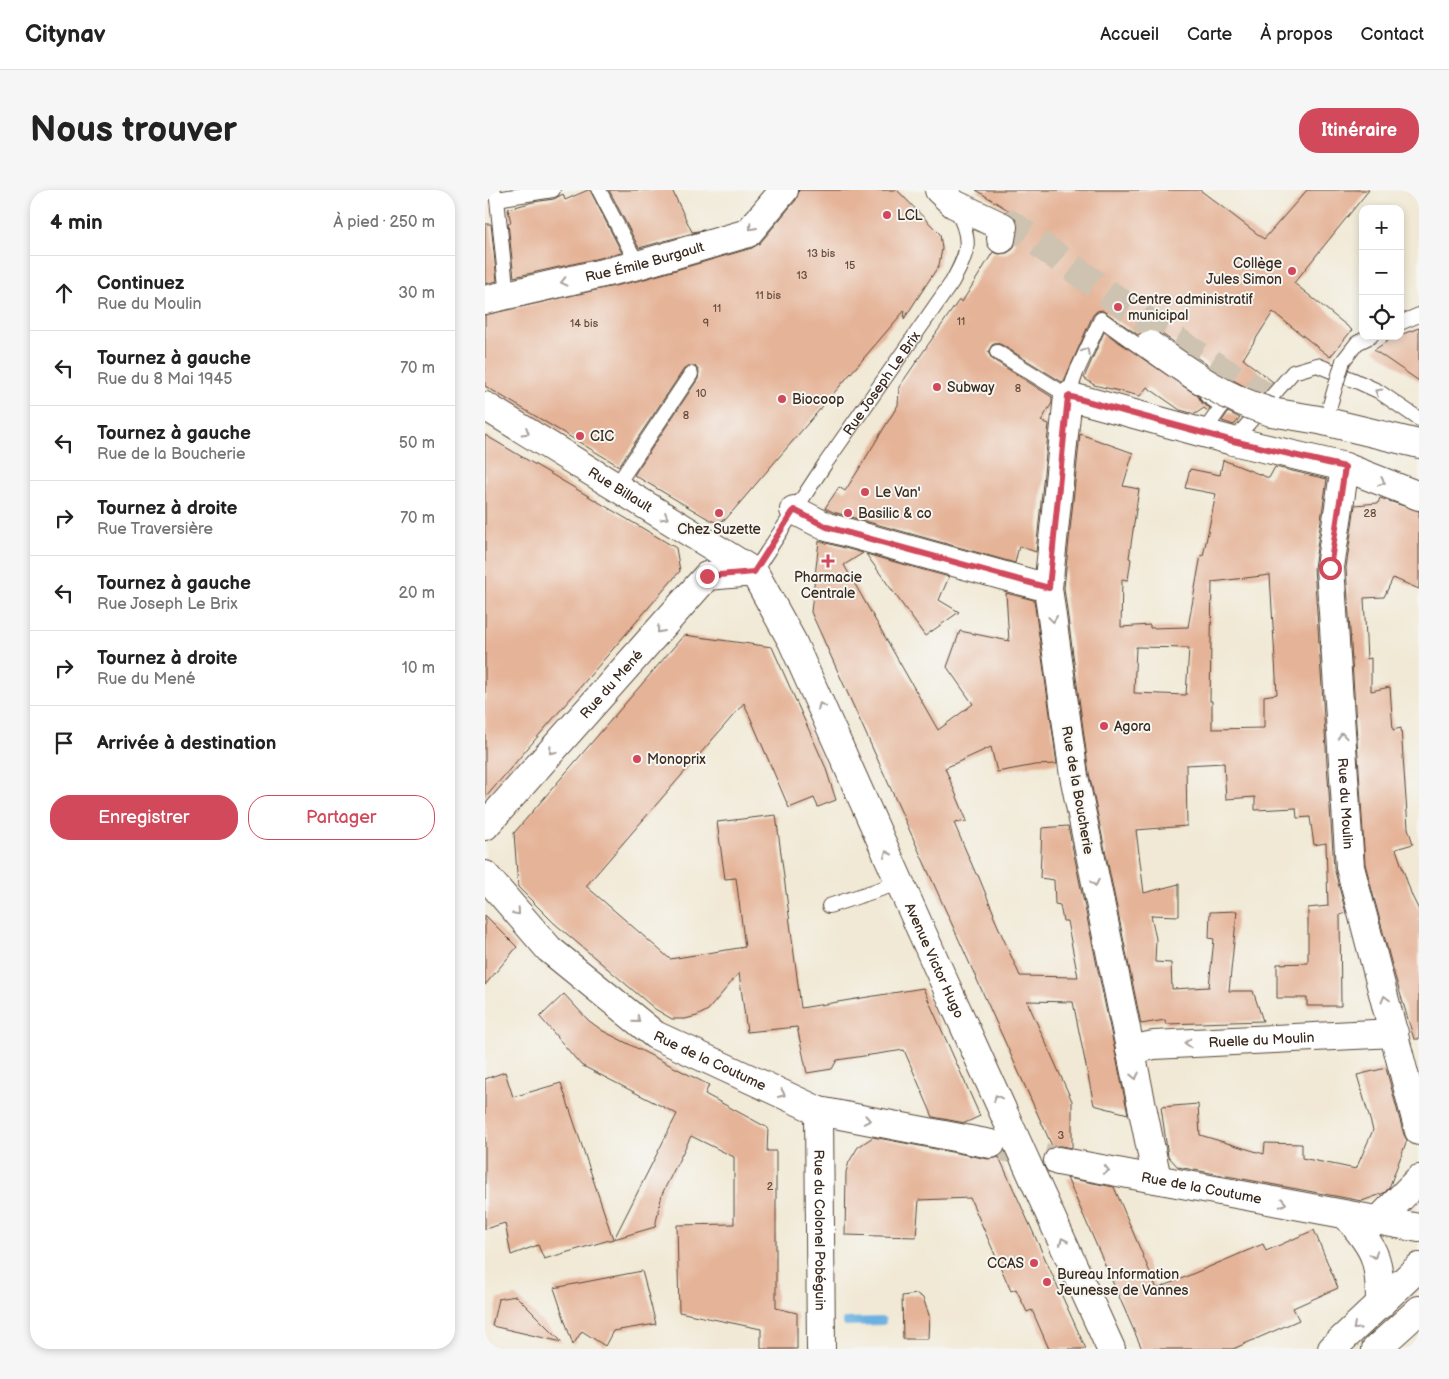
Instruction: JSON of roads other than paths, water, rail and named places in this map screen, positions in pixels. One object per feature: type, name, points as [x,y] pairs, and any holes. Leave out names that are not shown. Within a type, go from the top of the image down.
[{"type":"street","name":"Rue Émile Burgault","points":[[496,298],[638,265],[747,233],[784,190]]},
{"type":"street","points":[[946,197],[1002,233]]},
{"type":"street","points":[[1150,345],[1223,394],[1249,406],[1299,411],[1419,444]]},
{"type":"street","points":[[1068,396],[1233,441],[1345,467],[1419,496]]},
{"type":"street","name":"Rue de la Boucherie","points":[[1068,396],[1049,588],[1074,776],[1157,1180]]},
{"type":"street","name":"Rue Billault","points":[[485,406],[615,488],[754,572]]},
{"type":"street","name":"Rue du Moulin","points":[[1345,467],[1330,568],[1350,867],[1419,1131]]},
{"type":"street","points":[[794,510],[827,527],[1049,588]]},
{"type":"street","name":"Rue du Mené","points":[[485,826],[707,576],[754,572]]},
{"type":"street","name":"Avenue Victor Hugo","points":[[754,572],[792,641],[899,883],[1111,1349]]},
{"type":"street","name":"Rue de la Coutume","points":[[485,875],[549,948],[655,1035],[819,1111],[991,1144]]},
{"type":"street","name":"Ruelle du Moulin","points":[[1130,1050],[1154,1045],[1394,1034]]},
{"type":"street","name":"Rue du Colonel Pobéguin","points":[[819,1111],[821,1349]]},
{"type":"street","name":"Rue de la Coutume","points":[[1058,1161],[1419,1228]]},
{"type":"street","points":[[1378,1221],[1419,1179]]},
{"type":"street","points":[[1346,1215],[1364,1236],[1374,1252],[1378,1265],[1380,1305]]},
{"type":"street","points":[[1332,1349],[1419,1267]]},
{"type":"street","points":[[1376,1349],[1419,1310]]},
{"type":"lane","points":[[496,298],[495,194],[553,190]]},
{"type":"lane","points":[[599,190],[638,265]]},
{"type":"lane","name":"Rue Joseph Le Brix","points":[[754,572],[794,510],[952,282],[963,262],[967,240],[964,224],[946,197]]},
{"type":"lane","points":[[1404,321],[1419,315]]},
{"type":"lane","points":[[997,352],[1068,396],[1076,373],[1101,319],[1222,406],[1203,432]]},
{"type":"lane","points":[[1299,411],[1343,361],[1357,342],[1362,340]]},
{"type":"lane","points":[[1233,441],[1293,372],[1317,365],[1378,391],[1419,419]]},
{"type":"lane","points":[[615,488],[691,374]]},
{"type":"lane","points":[[829,906],[899,883]]},
{"type":"waterway","points":[[846,1322],[882,1321]]},
{"type":"tunnel","points":[[1003,227],[1011,224],[1174,339],[1277,402]]},
{"type":"tunnel","points":[[1003,1147],[1058,1161]]},
{"type":"place","name":"LCL","points":[[887,215]]},
{"type":"place","name":"Collège Jules Simon","points":[[1292,271]]},
{"type":"place","name":"Centre administratif municipal","points":[[1118,307]]},
{"type":"place","name":"Subway","points":[[937,387]]},
{"type":"place","name":"Biocoop","points":[[782,399]]},
{"type":"place","name":"CIC","points":[[580,436]]},
{"type":"place","name":"Le Van'","points":[[865,492]]},
{"type":"place","name":"Chez Suzette","points":[[719,513]]},
{"type":"place","name":"Basilic & co","points":[[848,513]]},
{"type":"place","name":"Pharmacie Centrale","points":[[828,561]]},
{"type":"place","name":"Agora","points":[[1104,726]]},
{"type":"place","name":"Monoprix","points":[[637,759]]},
{"type":"place","name":"CCAS","points":[[1034,1263]]},
{"type":"place","name":"Bureau Information Jeunesse de Vannes","points":[[1047,1282]]}]
